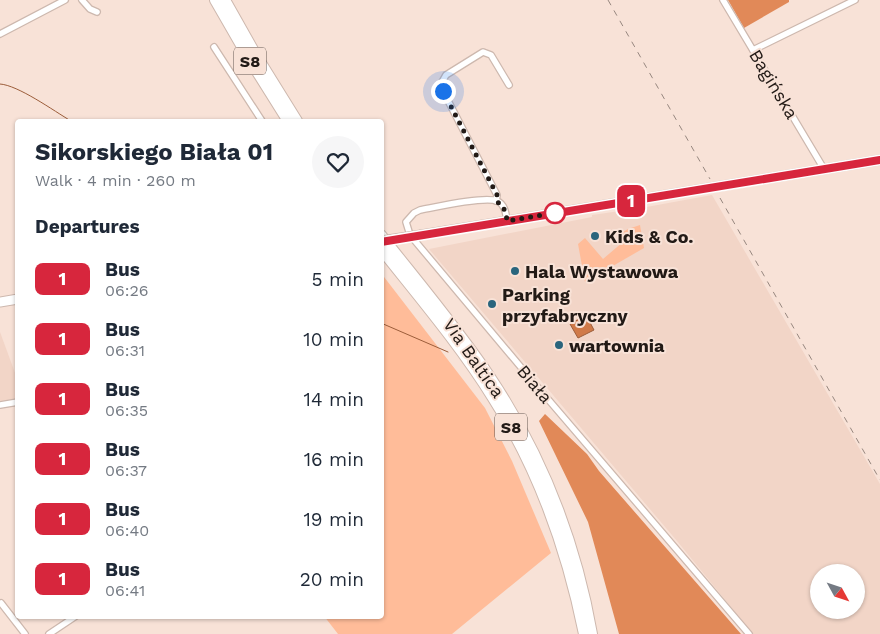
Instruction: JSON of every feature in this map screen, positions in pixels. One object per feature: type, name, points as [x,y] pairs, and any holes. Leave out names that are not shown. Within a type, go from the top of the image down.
[{"type":"highway","name":"S8","points":[[216,0],[252,66],[287,119]]},
{"type":"highway","name":"S8","points":[[225,0],[296,119]]},
{"type":"highway","name":"Via Baltica","points":[[384,239],[480,362],[527,441],[544,476],[566,532],[582,585],[592,634]]},
{"type":"highway","name":"Via Baltica","points":[[384,253],[477,372],[520,444],[540,486],[562,546],[584,634]]},
{"type":"street","points":[[0,34],[65,0]]},
{"type":"street","points":[[82,0],[90,9],[97,12]]},
{"type":"street","name":"Bagińska","points":[[723,0],[824,169]]},
{"type":"street","points":[[753,50],[855,0]]},
{"type":"street","points":[[214,47],[261,119]]},
{"type":"street","points":[[507,221],[505,210],[502,204],[496,201],[497,195],[443,91],[442,82],[446,75],[483,52],[491,55],[510,85]]},
{"type":"street","points":[[384,241],[880,160]]},
{"type":"street","name":"Biała","points":[[496,201],[472,201],[420,210],[406,222],[407,228],[410,235],[535,384],[749,634]]},
{"type":"street","points":[[0,302],[15,300]]},
{"type":"street","points":[[0,405],[15,402]]},
{"type":"street","points":[[1,603],[25,634]]},
{"type":"street","points":[[49,634],[72,619]]},
{"type":"shaded area","points":[[728,0],[789,0],[789,2],[744,28]]},
{"type":"shaded area","points":[[712,195],[880,484],[880,634],[753,634],[677,541],[429,249],[592,217],[592,215]]},
{"type":"shaded area","points":[[640,225],[644,248],[585,282],[578,244],[585,238],[603,259],[623,242],[618,235]]},
{"type":"shaded area","points":[[384,277],[485,408],[512,461],[551,553],[452,634],[338,634],[326,619],[384,619]]},
{"type":"shaded area","points":[[586,315],[594,330],[578,338],[570,324]]},
{"type":"shaded area","points":[[0,332],[15,373],[15,399],[0,403]]},
{"type":"shaded area","points":[[545,414],[587,454],[599,471],[741,634],[619,634],[588,522],[539,421]]},
{"type":"waterway","points":[[0,84],[8,85],[26,94],[68,119]]},
{"type":"waterway","points":[[384,324],[448,352]]},
{"type":"railway","points":[[608,0],[710,179]]},
{"type":"railway","points":[[720,198],[880,480]]},
{"type":"bus line","name":"1","points":[[384,242],[880,160]]},
{"type":"place","name":"Kids & Co.","points":[[595,236]]},
{"type":"place","name":"Hala Wystawowa","points":[[515,271]]},
{"type":"place","name":"Parking przyfabryczny","points":[[492,304]]},
{"type":"place","name":"wartownia","points":[[559,345]]},
{"type":"route","points":[[443,91],[497,195],[496,201],[502,204],[505,210],[507,221],[555,213]]}]
